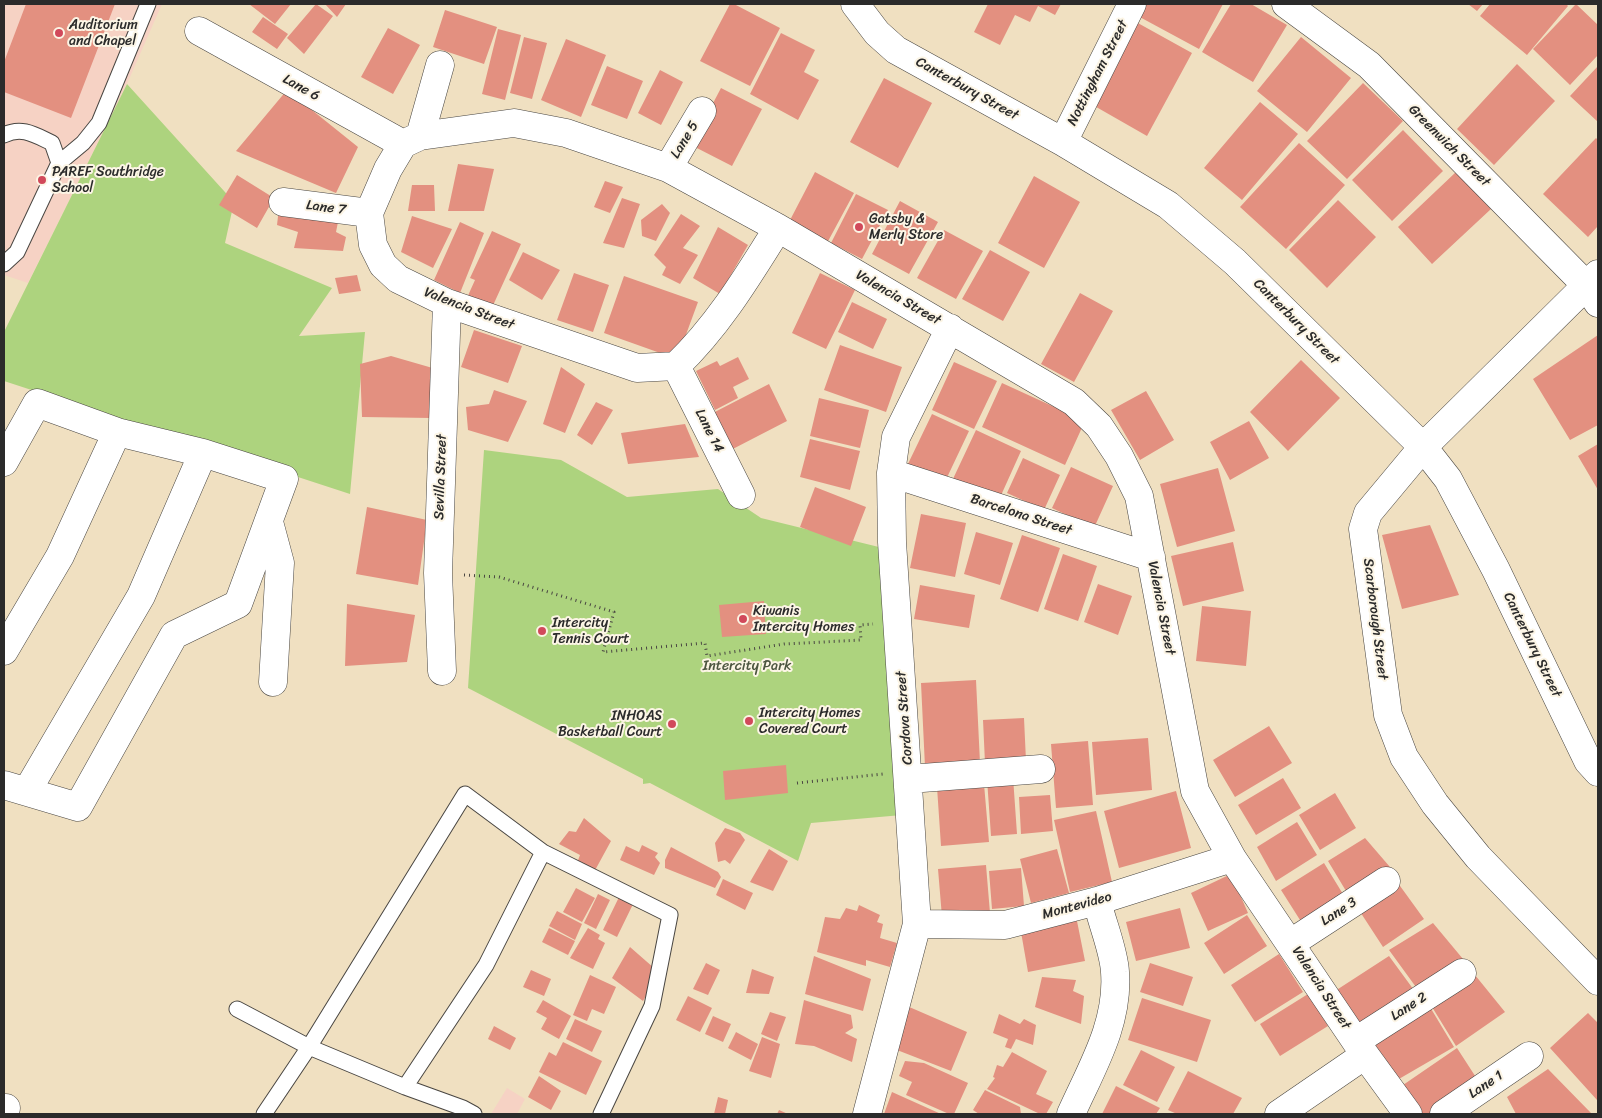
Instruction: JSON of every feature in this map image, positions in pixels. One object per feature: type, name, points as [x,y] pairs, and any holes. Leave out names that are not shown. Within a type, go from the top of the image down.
[{"type":"street","name":"Canterbury Street","points":[[857,4],[877,33],[896,50],[1063,142],[1168,205],[1235,262],[1422,447],[1448,479],[1496,570],[1588,761],[1598,772]]},
{"type":"street","name":"Nottingham Street","points":[[1063,142],[1132,4]]},
{"type":"street","name":"Greenwich Street","points":[[1286,4],[1369,65],[1594,288]]},
{"type":"street","name":"Lane 6","points":[[199,31],[411,140]]},
{"type":"street","points":[[369,213],[388,169],[411,140],[440,65]]},
{"type":"street","name":"Lane 5","points":[[668,168],[702,111]]},
{"type":"street","name":"Valencia Street","points":[[411,140],[514,123],[566,133],[668,168],[778,228],[1074,402],[1099,426],[1119,456],[1139,496],[1195,791],[1232,858],[1360,1048],[1408,1114]]},
{"type":"street","name":"Lane 7","points":[[283,202],[369,213]]},
{"type":"street","name":"Valencia Street","points":[[369,213],[373,245],[383,265],[398,279],[447,303],[637,368],[676,366]]},
{"type":"street","points":[[676,366],[697,346],[736,294],[778,228]]},
{"type":"street","name":"Scarborough Street","points":[[1594,288],[1422,447],[1368,513],[1363,529],[1388,715],[1404,757],[1435,804],[1478,857],[1598,981]]},
{"type":"street","name":"Sevilla Street","points":[[441,661],[438,573],[447,303]]},
{"type":"street","name":"Cordova Street","points":[[867,1114],[917,924],[890,473],[896,437],[950,328]]},
{"type":"street","name":"Lane 14","points":[[676,366],[741,495]]},
{"type":"street","points":[[4,462],[37,403],[117,432],[203,453],[284,479],[238,604]]},
{"type":"street","points":[[4,651],[60,556],[117,432]]},
{"type":"street","points":[[203,453],[141,596],[15,788],[78,807],[174,635],[238,604],[276,616]]},
{"type":"street","name":"Barcelona Street","points":[[890,473],[1151,557]]},
{"type":"street","points":[[269,522],[280,563],[273,682]]},
{"type":"street","points":[[908,776],[1042,769]]},
{"type":"street","name":"Montevideo","points":[[917,924],[1005,925],[1097,901],[1232,858]]},
{"type":"street","name":"Lane 3","points":[[1291,943],[1386,881]]},
{"type":"street","points":[[1071,1114],[1107,1035],[1115,999],[1115,970],[1097,901]]},
{"type":"street","name":"Lane 2","points":[[1279,1114],[1360,1048],[1462,972]]},
{"type":"street","name":"Lane 1","points":[[1444,1114],[1529,1056]]},
{"type":"lane","points":[[4,264],[60,163],[83,143],[98,123],[148,4]]},
{"type":"lane","points":[[4,136],[12,131],[24,131],[52,143],[60,163]]},
{"type":"lane","points":[[264,1114],[309,1047],[465,794],[543,852],[670,915],[652,1006],[602,1114]]},
{"type":"lane","points":[[406,1087],[486,965],[543,852]]},
{"type":"lane","points":[[237,1009],[309,1047],[474,1114]]},
{"type":"path","points":[[438,573],[499,577],[614,612],[603,652],[705,643],[707,656],[784,644],[861,640],[860,624],[899,622]]},
{"type":"path","points":[[797,783],[908,776]]},
{"type":"shaded area","name":"PAREF Southridge School","points":[[4,4],[162,4],[127,84],[28,283],[4,275]]},
{"type":"shaded area","points":[[507,1088],[525,1099],[517,1114],[491,1114]]},
{"type":"green space","points":[[127,84],[234,202],[225,243],[332,288],[299,336],[365,332],[350,494],[4,381],[4,332]]},
{"type":"green space","name":"Intercity Park","points":[[484,450],[561,460],[627,497],[718,489],[761,518],[891,550],[902,815],[811,823],[798,861],[650,783],[643,784],[643,779],[468,688]]},
{"type":"building","name":"Auditorium and Chapel","points":[[26,4],[115,4],[71,118],[4,92],[4,62]]},
{"type":"building","points":[[249,4],[291,4],[275,24]]},
{"type":"building","points":[[316,4],[333,16],[304,54],[287,38]]},
{"type":"building","points":[[325,4],[346,4],[337,17]]},
{"type":"building","points":[[730,4],[734,4],[780,28],[750,86],[700,61]]},
{"type":"building","points":[[988,4],[1061,4],[1055,15],[1038,6],[1030,22],[1015,15],[1000,45],[974,32]]},
{"type":"building","points":[[1142,4],[1223,4],[1199,49],[1136,15]]},
{"type":"building","points":[[1231,4],[1251,4],[1287,25],[1253,82],[1202,52]]},
{"type":"building","points":[[1468,4],[1483,4],[1477,11]]},
{"type":"building","points":[[1490,4],[1566,4],[1568,6],[1527,55],[1480,16]]},
{"type":"building","points":[[1576,4],[1598,25],[1598,55],[1570,85],[1533,49]]},
{"type":"building","points":[[445,10],[497,27],[484,64],[433,47]]},
{"type":"building","points":[[263,17],[288,34],[277,49],[252,32]]},
{"type":"building","points":[[1136,22],[1192,53],[1147,136],[1091,104]]},
{"type":"building","points":[[388,28],[420,45],[393,94],[361,77]]},
{"type":"building","points":[[498,29],[521,35],[505,100],[482,94]]},
{"type":"building","points":[[781,33],[815,50],[804,72],[819,80],[798,120],[750,94]]},
{"type":"building","points":[[524,37],[547,43],[532,99],[510,93]]},
{"type":"building","points":[[1301,37],[1351,78],[1307,132],[1257,91]]},
{"type":"building","points":[[566,39],[606,55],[581,117],[541,100]]},
{"type":"building","points":[[1517,64],[1555,101],[1494,165],[1457,129]]},
{"type":"building","points":[[607,66],[643,81],[627,119],[591,105]]},
{"type":"building","points":[[1598,66],[1598,122],[1570,96]]},
{"type":"building","points":[[660,70],[683,82],[661,125],[638,113]]},
{"type":"building","points":[[884,78],[932,103],[898,168],[850,142]]},
{"type":"building","points":[[1363,83],[1403,121],[1347,179],[1307,141]]},
{"type":"building","points":[[721,88],[762,109],[732,166],[691,145]]},
{"type":"building","points":[[287,90],[358,147],[336,193],[236,151]]},
{"type":"building","points":[[1260,102],[1298,134],[1242,200],[1204,168]]},
{"type":"building","points":[[1403,130],[1443,171],[1392,221],[1352,180]]},
{"type":"building","points":[[1596,138],[1598,140],[1598,226],[1588,237],[1543,194]]},
{"type":"building","points":[[1299,143],[1345,185],[1286,249],[1240,207]]},
{"type":"building","points":[[458,164],[494,169],[484,211],[448,211]]},
{"type":"building","points":[[815,172],[854,193],[826,245],[788,224]]},
{"type":"building","points":[[1456,172],[1491,209],[1432,264],[1398,227]]},
{"type":"building","points":[[237,175],[274,198],[257,228],[219,205]]},
{"type":"building","points":[[1034,176],[1080,202],[1044,268],[998,243]]},
{"type":"building","points":[[605,181],[623,187],[610,213],[594,207]]},
{"type":"building","points":[[412,185],[434,185],[435,211],[408,211]]},
{"type":"building","name":"Gatsby & Merly Store","points":[[856,194],[888,210],[862,259],[831,243]]},
{"type":"building","points":[[622,198],[640,204],[624,248],[603,243]]},
{"type":"building","points":[[1338,200],[1376,237],[1327,288],[1289,250]]},
{"type":"building","points":[[900,201],[938,222],[909,274],[872,254]]},
{"type":"building","points":[[662,204],[670,213],[656,241],[642,236],[641,220]]},
{"type":"building","points":[[279,208],[339,217],[336,232],[346,237],[343,251],[294,248],[298,232],[277,225]]},
{"type":"building","points":[[681,214],[700,226],[683,248],[698,255],[680,284],[662,275],[666,267],[654,255]]},
{"type":"building","points":[[412,216],[452,229],[433,268],[401,252]]},
{"type":"building","points":[[460,222],[484,233],[460,293],[434,280]]},
{"type":"building","points":[[718,227],[748,245],[720,294],[693,278]]},
{"type":"building","points":[[944,230],[983,251],[956,299],[917,278]]},
{"type":"building","points":[[492,231],[521,244],[490,312],[466,300],[475,280],[470,278]]},
{"type":"building","points":[[990,250],[1030,272],[1003,321],[962,299]]},
{"type":"building","points":[[523,252],[560,270],[542,300],[509,280]]},
{"type":"building","points":[[574,273],[609,285],[593,332],[557,320]]},
{"type":"building","points":[[820,273],[855,290],[826,349],[792,333]]},
{"type":"building","points":[[357,275],[361,291],[339,294],[335,278]]},
{"type":"building","points":[[624,276],[698,302],[677,359],[604,333]]},
{"type":"building","points":[[1080,293],[1113,311],[1074,382],[1041,364]]},
{"type":"building","points":[[852,302],[887,319],[873,349],[838,332]]},
{"type":"building","points":[[474,330],[522,346],[508,383],[461,367]]},
{"type":"building","points":[[1598,335],[1598,425],[1570,440],[1533,379]]},
{"type":"building","points":[[840,345],[902,367],[886,412],[824,390]]},
{"type":"building","points":[[391,356],[436,369],[431,418],[362,417],[360,364]]},
{"type":"building","points":[[738,357],[749,379],[733,387],[738,398],[715,410],[696,371],[717,361],[720,366]]},
{"type":"building","points":[[1301,360],[1340,398],[1288,451],[1250,412]]},
{"type":"building","points":[[954,362],[997,381],[974,429],[932,410]]},
{"type":"building","points":[[561,367],[585,384],[565,433],[543,424]]},
{"type":"building","points":[[1002,383],[1085,421],[1065,465],[982,427]]},
{"type":"building","points":[[769,384],[787,421],[727,452],[709,415]]},
{"type":"building","points":[[494,390],[527,401],[508,442],[468,430],[466,407],[489,404]]},
{"type":"building","points":[[1146,391],[1174,440],[1140,460],[1111,410]]},
{"type":"building","points":[[819,398],[869,410],[860,448],[810,436]]},
{"type":"building","points":[[596,402],[613,410],[592,445],[577,435]]},
{"type":"building","points":[[932,414],[969,431],[943,486],[906,468]]},
{"type":"building","points":[[1249,421],[1269,458],[1230,480],[1210,442]]},
{"type":"building","points":[[685,424],[699,457],[628,464],[621,433]]},
{"type":"building","points":[[976,430],[1021,451],[998,502],[952,481]]},
{"type":"building","points":[[810,439],[860,451],[850,490],[800,477]]},
{"type":"building","points":[[1598,444],[1598,490],[1578,456]]},
{"type":"building","points":[[1023,458],[1060,475],[1044,510],[1007,493]]},
{"type":"building","points":[[1071,467],[1113,486],[1094,528],[1052,508]]},
{"type":"building","points":[[1218,468],[1235,531],[1177,547],[1160,484]]},
{"type":"building","points":[[815,487],[866,507],[851,546],[800,527]]},
{"type":"building","points":[[367,507],[427,520],[418,585],[356,574]]},
{"type":"building","points":[[921,514],[966,523],[955,577],[910,568]]},
{"type":"building","points":[[1430,525],[1459,595],[1402,609],[1382,535]]},
{"type":"building","points":[[976,532],[1013,543],[1000,585],[964,574]]},
{"type":"building","points":[[1022,535],[1060,548],[1038,612],[1000,599]]},
{"type":"building","points":[[1233,542],[1244,591],[1183,606],[1171,556]]},
{"type":"building","points":[[1063,554],[1097,566],[1078,621],[1044,609]]},
{"type":"building","points":[[1098,584],[1132,596],[1118,635],[1084,622]]},
{"type":"building","points":[[920,585],[975,595],[969,628],[914,619]]},
{"type":"building","name":"Kiwanis Intercity Homes","points":[[764,601],[766,634],[722,637],[719,605]]},
{"type":"building","points":[[347,604],[415,615],[407,662],[345,666]]},
{"type":"building","points":[[1202,606],[1251,611],[1246,666],[1196,661]]},
{"type":"building","points":[[976,680],[980,763],[925,767],[921,683]]},
{"type":"building","points":[[1024,718],[1026,761],[985,763],[983,720]]},
{"type":"building","points":[[1269,726],[1292,763],[1235,797],[1213,760]]},
{"type":"building","points":[[1148,738],[1152,790],[1096,795],[1092,742]]},
{"type":"building","points":[[1088,741],[1093,805],[1056,808],[1051,744]]},
{"type":"building","points":[[786,765],[788,793],[725,800],[723,771]]},
{"type":"building","points":[[1013,777],[1017,834],[991,836],[987,779]]},
{"type":"building","points":[[1283,778],[1301,808],[1256,835],[1238,805]]},
{"type":"building","points":[[984,784],[989,842],[941,846],[937,787]]},
{"type":"building","points":[[1176,791],[1191,848],[1119,868],[1104,811]]},
{"type":"building","points":[[1335,793],[1356,828],[1320,850],[1299,815]]},
{"type":"building","points":[[1050,795],[1053,831],[1021,834],[1019,797]]},
{"type":"building","points":[[1096,811],[1112,882],[1070,892],[1054,820]]},
{"type":"building","points":[[584,818],[611,841],[593,874],[577,863],[580,855],[559,844],[569,831],[576,832]]},
{"type":"building","points":[[1297,822],[1317,855],[1276,881],[1257,847]]},
{"type":"building","points":[[725,828],[740,833],[745,840],[730,864],[725,860],[718,862],[715,843]]},
{"type":"building","points":[[1365,838],[1396,874],[1352,901],[1328,861]]},
{"type":"building","points":[[642,845],[658,853],[655,857],[660,863],[654,875],[620,860],[626,846],[639,852]]},
{"type":"building","points":[[671,847],[718,872],[721,877],[715,888],[665,868],[665,860]]},
{"type":"building","points":[[769,849],[788,861],[773,891],[750,882]]},
{"type":"building","points":[[1057,849],[1069,893],[1031,903],[1020,859]]},
{"type":"building","points":[[1324,863],[1349,904],[1307,931],[1281,890]]},
{"type":"building","points":[[986,865],[990,913],[942,917],[938,869]]},
{"type":"building","points":[[1021,868],[1024,906],[992,909],[989,871]]},
{"type":"building","points":[[1231,874],[1248,913],[1208,931],[1191,893]]},
{"type":"building","points":[[723,879],[753,893],[745,910],[716,895]]},
{"type":"building","points":[[1395,879],[1424,919],[1383,947],[1355,904]]},
{"type":"building","points":[[576,888],[595,898],[582,922],[563,912]]},
{"type":"building","points":[[621,893],[635,900],[617,937],[603,930]]},
{"type":"building","points":[[598,894],[610,900],[596,929],[584,923]]},
{"type":"building","points":[[859,905],[880,915],[877,922],[883,924],[880,938],[897,943],[890,967],[866,960],[866,966],[817,952],[825,917],[840,919],[846,908],[857,911]]},
{"type":"building","points":[[1180,908],[1190,948],[1136,961],[1126,922]]},
{"type":"building","points":[[557,911],[582,924],[575,940],[549,926]]},
{"type":"building","points":[[1247,915],[1267,946],[1224,974],[1204,943]]},
{"type":"building","points":[[1077,921],[1085,961],[1028,972],[1021,932]]},
{"type":"building","points":[[1433,923],[1468,965],[1421,994],[1389,950]]},
{"type":"building","points":[[549,928],[575,941],[568,955],[542,942]]},
{"type":"building","points":[[588,928],[600,935],[598,939],[605,943],[593,969],[570,958]]},
{"type":"building","points":[[630,947],[654,968],[650,979],[653,983],[643,1001],[612,978]]},
{"type":"building","points":[[1279,954],[1303,992],[1255,1022],[1231,985]]},
{"type":"building","points":[[814,956],[871,979],[863,1011],[805,994]]},
{"type":"building","points":[[1389,956],[1419,997],[1362,1032],[1335,991]]},
{"type":"building","points":[[706,963],[720,970],[708,995],[693,989]]},
{"type":"building","points":[[1150,963],[1193,977],[1183,1006],[1140,992]]},
{"type":"building","points":[[752,969],[774,977],[769,994],[746,993]]},
{"type":"building","points":[[531,970],[551,979],[544,996],[523,987]]},
{"type":"building","points":[[590,975],[616,987],[604,1014],[592,1009],[587,1021],[573,1015]]},
{"type":"building","points":[[1475,975],[1505,1012],[1456,1046],[1429,1002]]},
{"type":"building","points":[[1042,977],[1076,980],[1073,991],[1084,996],[1081,1024],[1035,1007]]},
{"type":"building","points":[[1308,994],[1328,1026],[1280,1056],[1260,1024]]},
{"type":"building","points":[[688,996],[712,1008],[700,1032],[676,1020]]},
{"type":"building","points":[[1142,998],[1211,1020],[1197,1062],[1128,1040]]},
{"type":"building","points":[[543,1000],[571,1016],[559,1039],[541,1029],[547,1018],[536,1012]]},
{"type":"building","points":[[804,1000],[851,1015],[853,1028],[845,1033],[857,1039],[852,1062],[814,1046],[795,1044]]},
{"type":"building","points":[[1427,1002],[1454,1047],[1392,1083],[1367,1038]]},
{"type":"building","points":[[907,1006],[967,1032],[951,1071],[897,1050],[900,1041],[893,1037]]},
{"type":"building","points":[[770,1012],[786,1017],[777,1041],[761,1034]]},
{"type":"building","points":[[1588,1013],[1598,1023],[1597,1100],[1550,1048]]},
{"type":"building","points":[[999,1014],[1020,1024],[1024,1019],[1036,1025],[1033,1045],[1016,1039],[1011,1049],[1005,1047],[1008,1039],[993,1033]]},
{"type":"building","points":[[713,1016],[731,1024],[723,1042],[705,1034]]},
{"type":"building","points":[[575,1019],[602,1031],[592,1052],[566,1039]]},
{"type":"building","points":[[494,1026],[516,1038],[510,1050],[488,1039]]},
{"type":"building","points":[[736,1032],[758,1044],[751,1060],[728,1048]]},
{"type":"building","points":[[762,1037],[780,1044],[771,1078],[749,1071]]},
{"type":"building","points":[[563,1042],[602,1061],[586,1095],[539,1072],[549,1052],[556,1056]]},
{"type":"building","points":[[1457,1048],[1479,1082],[1432,1114],[1423,1114],[1403,1085]]},
{"type":"building","points":[[1141,1050],[1175,1067],[1157,1102],[1123,1085]]},
{"type":"building","points":[[1012,1052],[1047,1071],[1036,1094],[1053,1102],[1046,1114],[1040,1114],[987,1089],[995,1078],[993,1077],[997,1065],[1003,1067]]},
{"type":"building","points":[[905,1061],[924,1063],[968,1083],[954,1114],[949,1114],[906,1095],[912,1082],[899,1076]]},
{"type":"building","points":[[1548,1069],[1591,1113],[1516,1114],[1507,1097]]},
{"type":"building","points":[[1188,1071],[1242,1098],[1233,1114],[1177,1114],[1168,1110]]},
{"type":"building","points":[[539,1076],[561,1091],[551,1110],[528,1097]]},
{"type":"building","points":[[1116,1086],[1160,1108],[1156,1114],[1102,1114]]},
{"type":"building","points":[[985,1090],[1020,1107],[1021,1114],[979,1114],[973,1110]]},
{"type":"building","points":[[892,1092],[941,1114],[884,1114]]},
{"type":"building","points":[[718,1097],[728,1100],[725,1114],[714,1114]]},
{"type":"building","points":[[779,1110],[788,1114],[777,1114]]},
{"type":"place","name":"Auditorium and Chapel","points":[[59,33]]},
{"type":"place","name":"PAREF Southridge School","points":[[42,180]]},
{"type":"place","name":"Gatsby & Merly Store","points":[[859,227]]},
{"type":"place","name":"Kiwanis Intercity Homes","points":[[743,619]]},
{"type":"place","name":"Intercity Tennis Court","points":[[542,631]]},
{"type":"place","name":"Intercity Homes Covered Court","points":[[749,721]]},
{"type":"place","name":"INHOAS Basketball Court","points":[[672,724]]}]
